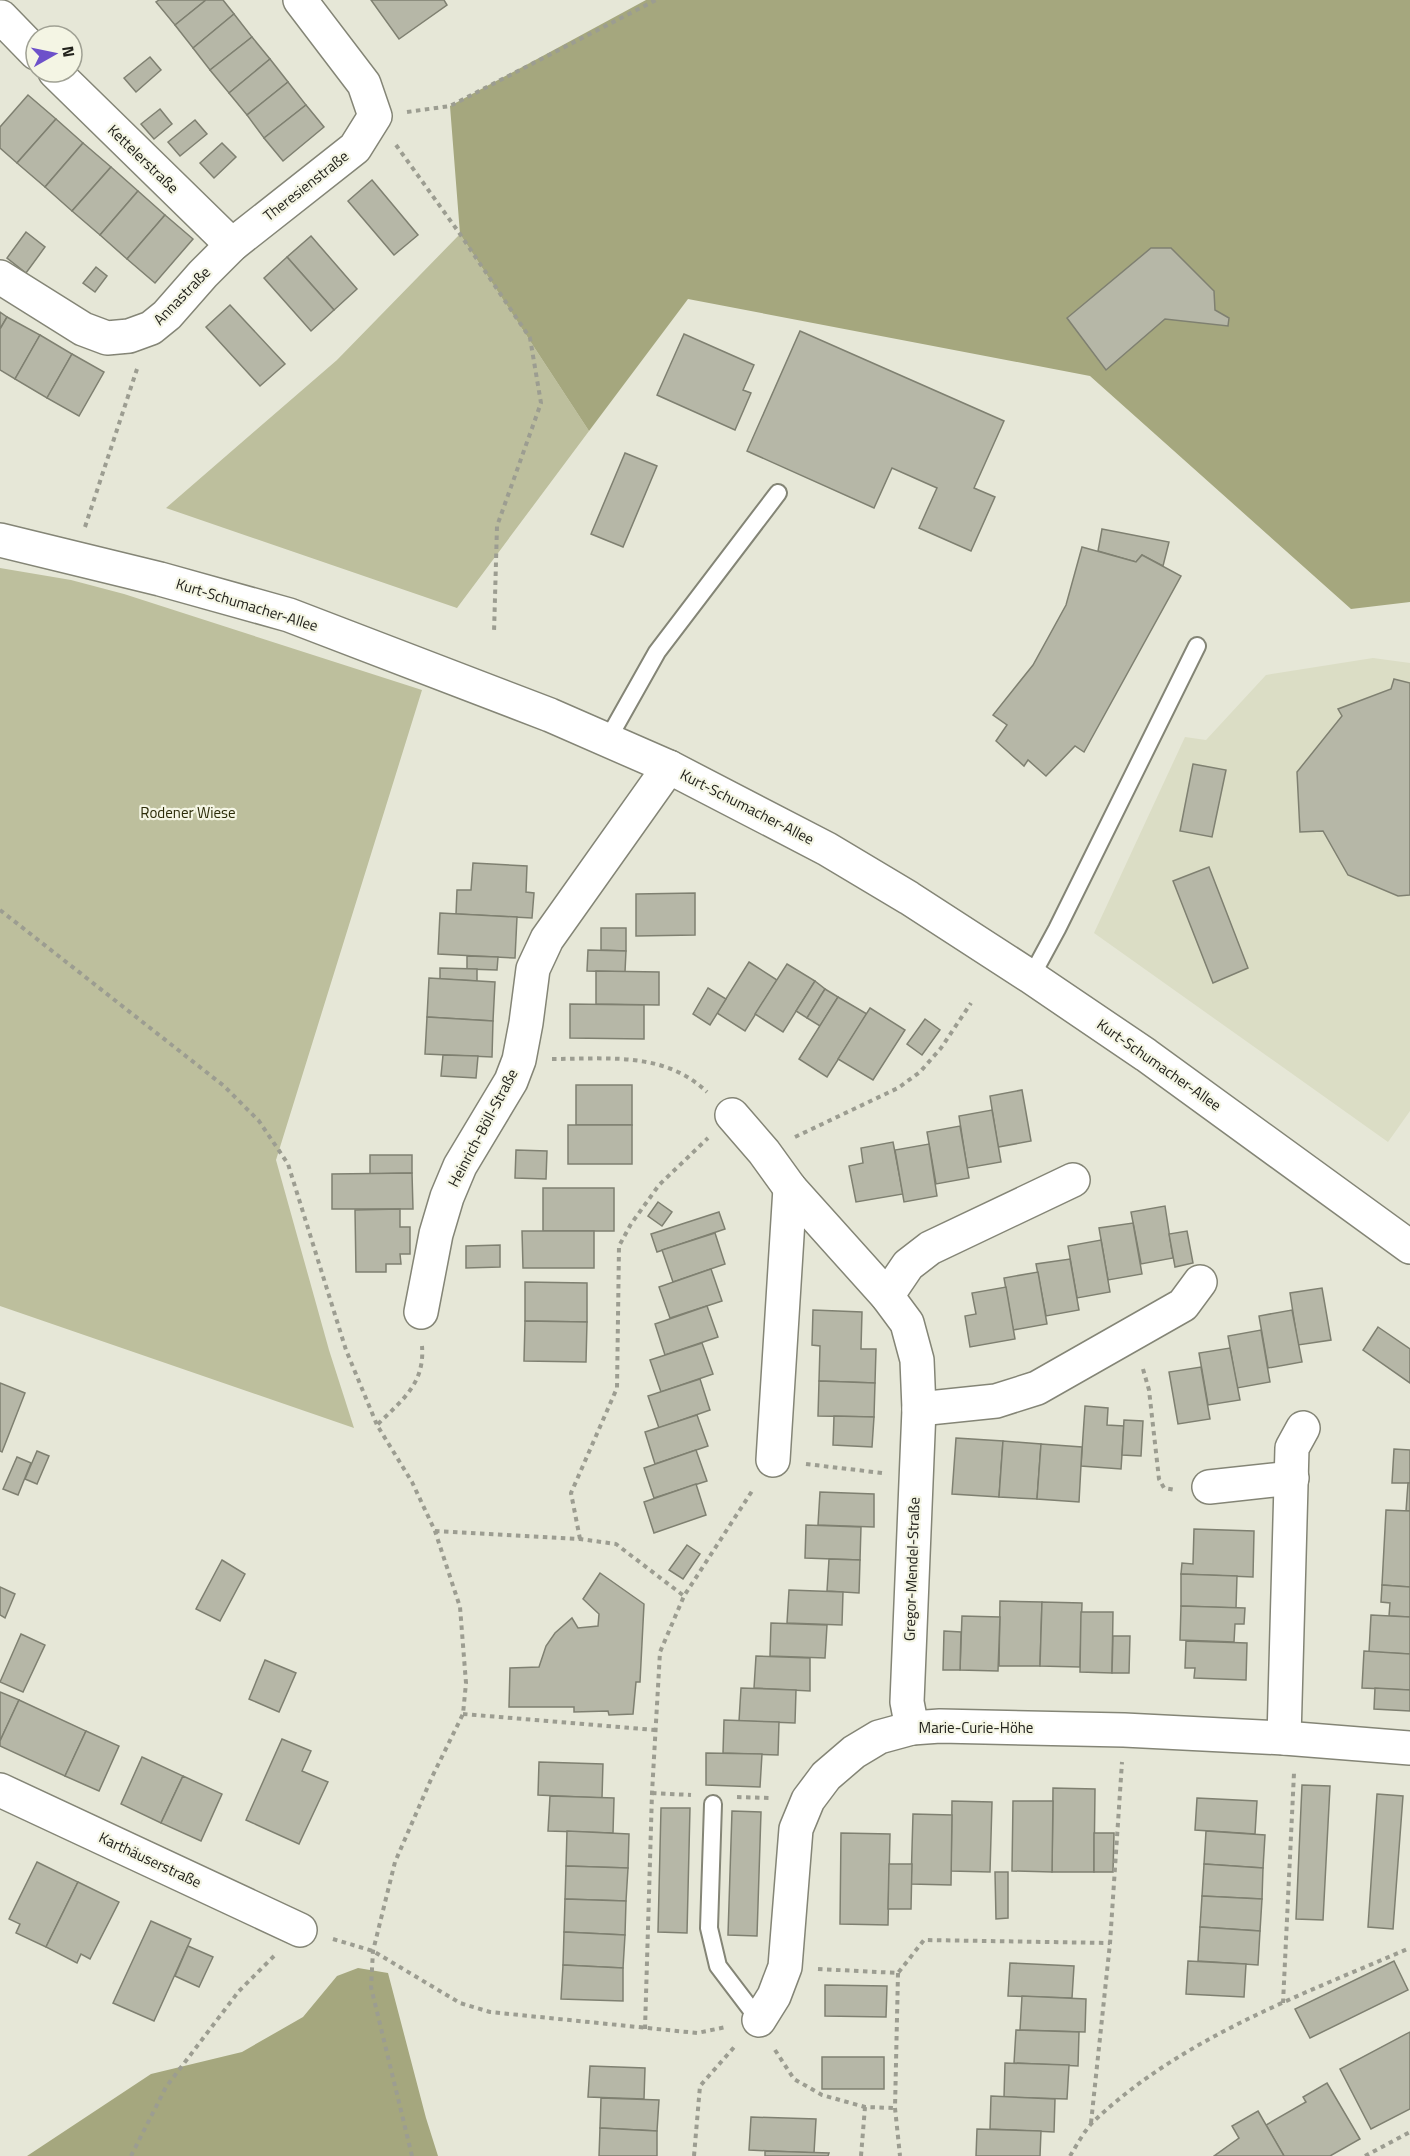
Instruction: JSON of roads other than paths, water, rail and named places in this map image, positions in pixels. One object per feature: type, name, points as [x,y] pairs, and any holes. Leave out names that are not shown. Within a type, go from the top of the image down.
[{"type":"street","name":"Theresienstraße","points":[[232,245],[355,148],[375,116],[364,84],[300,0]]},
{"type":"street","points":[[6,12],[24,37]]},
{"type":"street","name":"Kettelerstraße","points":[[67,84],[232,245]]},
{"type":"street","name":"Annastraße","points":[[0,277],[83,329],[107,338],[129,336],[151,328],[167,315],[232,245]]},
{"type":"street","name":"Kurt-Schumacher-Allee","points":[[0,540],[160,579],[289,615],[550,715],[669,766],[827,849],[909,898],[1146,1054],[1410,1247]]},
{"type":"street","name":"Heinrich-Böll-Straße","points":[[421,1312],[436,1234],[447,1197],[460,1166],[511,1081],[519,1060],[533,969],[547,939],[669,766]]},
{"type":"street","name":"Gregor-Mendel-Straße","points":[[732,1115],[764,1152],[790,1188],[888,1296],[907,1323],[917,1360],[919,1409],[907,1702],[912,1728]]},
{"type":"street","points":[[888,1296],[908,1265],[930,1248],[1073,1180]]},
{"type":"street","points":[[773,1460],[790,1188]]},
{"type":"street","points":[[919,1409],[996,1401],[1037,1388],[1183,1305],[1200,1282]]},
{"type":"street","points":[[1290,1738],[1292,1448],[1303,1428]]},
{"type":"street","points":[[1209,1487],[1292,1478]]},
{"type":"street","name":"Marie-Curie-Höhe","points":[[759,2020],[774,1996],[785,1967],[796,1828],[808,1800],[826,1776],[854,1752],[879,1737],[912,1728],[940,1726],[1124,1730],[1290,1738],[1410,1748]]},
{"type":"street","name":"Karthäuserstraße","points":[[0,1790],[300,1930]]},
{"type":"lane","points":[[608,740],[657,652],[778,493]]},
{"type":"lane","points":[[1030,977],[1057,929],[1197,646]]},
{"type":"lane","points":[[713,1804],[710,1928],[718,1966],[759,2020]]},
{"type":"park label","name":"Rodener Wiese","points":[[188,813]]}]
